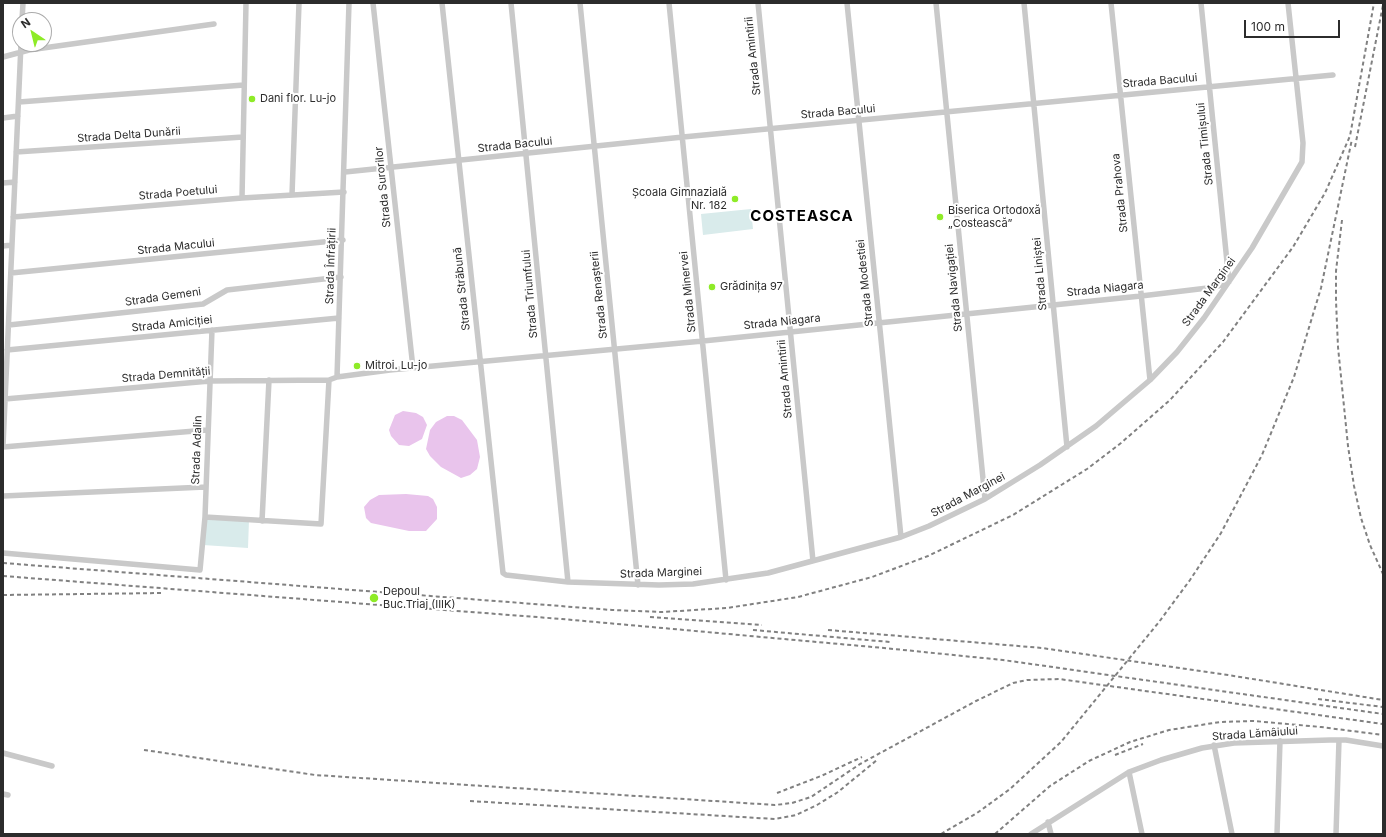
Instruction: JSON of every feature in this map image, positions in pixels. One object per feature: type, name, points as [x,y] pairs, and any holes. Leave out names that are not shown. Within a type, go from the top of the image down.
[{"type":"street","points":[[242,198],[246,3]]},
{"type":"street","points":[[292,195],[299,3]]},
{"type":"street","name":"Strada Înfrățirii","points":[[337,377],[342,277],[349,3]]},
{"type":"street","name":"Strada Surorilor","points":[[373,3],[413,368]]},
{"type":"street","name":"Strada Străbună","points":[[442,3],[503,573]]},
{"type":"street","name":"Strada Triumfului","points":[[511,3],[547,356],[568,582]]},
{"type":"street","name":"Strada Renașterii","points":[[580,3],[638,585]]},
{"type":"street","name":"Strada Minervei","points":[[669,3],[726,580]]},
{"type":"street","name":"Strada Amintirii","points":[[758,3],[813,561]]},
{"type":"street","name":"Strada Modestiei","points":[[847,3],[901,537]]},
{"type":"street","name":"Strada Navigației","points":[[936,3],[985,499]]},
{"type":"street","name":"Strada Liniștei","points":[[1024,3],[1067,447]]},
{"type":"street","name":"Strada Prahova","points":[[1111,3],[1150,380]]},
{"type":"street","name":"Strada Timișului","points":[[1201,3],[1229,282]]},
{"type":"street","points":[[1288,3],[1296,78]]},
{"type":"street","points":[[3,57],[29,50],[214,24]]},
{"type":"street","points":[[21,53],[10,302],[4,395],[3,446],[207,430]]},
{"type":"street","name":"Strada Bacului","points":[[344,172],[527,154],[683,136],[858,121],[947,111],[1296,78],[1303,80],[1333,75]]},
{"type":"street","name":"Strada Marginei","points":[[503,573],[506,575],[568,582],[638,585],[679,585],[726,580],[768,573],[901,537],[929,526],[985,499],[1067,447],[1107,417],[1150,380],[1177,352],[1202,321],[1252,248],[1302,162],[1304,143],[1296,78]]},
{"type":"street","points":[[19,102],[244,85]]},
{"type":"street","points":[[3,118],[18,116]]},
{"type":"street","name":"Strada Delta Dunării","points":[[16,152],[243,137]]},
{"type":"street","points":[[3,183],[15,182]]},
{"type":"street","name":"Strada Poetului","points":[[13,217],[242,198],[344,192]]},
{"type":"street","name":"Strada Macului","points":[[11,273],[343,240]]},
{"type":"street","points":[[3,246],[12,245]]},
{"type":"street","name":"Strada Gemeni","points":[[8,325],[203,304],[227,290],[342,277]]},
{"type":"street","name":"Strada Niagara","points":[[337,377],[413,368],[703,341],[1141,296],[1216,287],[1229,282]]},
{"type":"street","points":[[3,302],[10,302]]},
{"type":"street","name":"Strada Amiciției","points":[[6,354],[212,330],[339,318]]},
{"type":"street","name":"Strada Adalin","points":[[3,553],[197,571],[200,570],[205,517],[207,430],[212,330]]},
{"type":"street","points":[[205,517],[321,524],[329,380],[337,377]]},
{"type":"street","points":[[262,521],[269,380]]},
{"type":"street","name":"Strada Demnității","points":[[4,395],[210,381],[329,380]]},
{"type":"street","points":[[3,496],[205,487]]},
{"type":"street","points":[[1336,834],[1339,740]]},
{"type":"street","name":"Strada Lămâiului","points":[[1031,834],[1129,772],[1161,760],[1214,745],[1280,741],[1339,740],[1383,746]]},
{"type":"street","points":[[1277,834],[1280,741]]},
{"type":"street","points":[[1214,745],[1232,834]]},
{"type":"street","points":[[3,753],[52,766]]},
{"type":"street","points":[[1129,772],[1142,834]]},
{"type":"street","points":[[1048,822],[1051,834]]},
{"type":"shaded area","points":[[751,209],[753,229],[703,235],[701,214]]},
{"type":"shaded area","points":[[403,411],[416,413],[423,417],[427,425],[422,439],[409,446],[399,445],[391,436],[389,430],[395,415]]},
{"type":"shaded area","points":[[447,416],[454,416],[462,420],[477,440],[480,457],[477,469],[470,475],[461,478],[441,467],[430,456],[426,449],[430,430],[436,422]]},
{"type":"shaded area","points":[[406,494],[428,496],[433,499],[437,507],[437,519],[426,531],[409,531],[371,523],[366,518],[364,507],[370,500],[379,495]]},
{"type":"shaded area","points":[[205,517],[249,520],[248,548],[203,545]]},
{"type":"railway","points":[[3,563],[612,610],[662,612],[727,608],[798,597],[872,577],[928,556],[1013,515],[1087,469],[1121,443],[1170,400],[1223,342],[1293,247],[1325,193],[1350,136],[1374,3]]},
{"type":"railway","points":[[1355,147],[1383,5]]},
{"type":"railway","points":[[941,834],[977,813],[1010,789],[1061,742],[1159,622],[1190,580],[1221,533],[1262,455],[1294,377],[1321,288],[1352,139]]},
{"type":"railway","points":[[1342,220],[1336,271],[1336,301],[1338,347],[1348,446],[1354,486],[1361,518],[1370,545],[1383,574]]},
{"type":"railway","points":[[3,576],[562,619],[884,648],[1003,660],[1383,714]]},
{"type":"railway","points":[[3,595],[164,593]]},
{"type":"railway","points":[[650,617],[762,625]]},
{"type":"railway","points":[[753,630],[890,642]]},
{"type":"railway","points":[[828,630],[1042,648],[1228,675],[1383,700]]},
{"type":"railway","points":[[144,750],[315,775],[775,805],[792,803],[811,797],[860,764],[976,701],[1013,683],[1027,680],[1059,679],[1383,724]]},
{"type":"railway","points":[[1318,699],[1383,707]]},
{"type":"railway","points":[[995,834],[1050,786],[1089,761],[1130,742],[1169,730],[1220,722],[1254,721],[1321,727],[1383,735]]},
{"type":"railway","points":[[1115,755],[1143,744]]},
{"type":"railway","points":[[777,793],[821,776],[862,757]]},
{"type":"railway","points":[[470,801],[775,819],[796,815],[817,805],[838,792],[877,760]]},
{"type":"place","name":"Dani flor. Lu-jo","points":[[252,99]]},
{"type":"place","name":"Școala Gimnazială Nr. 182","points":[[735,199]]},
{"type":"place","name":"Biserica Ortodoxă „Costească”","points":[[940,217]]},
{"type":"place","name":"Grădinița 97","points":[[712,287]]},
{"type":"place","name":"Mitroi. Lu-jo","points":[[357,366]]},
{"type":"place","name":"Depoul Buc.Triaj (IIIK)","points":[[374,598]]},
{"type":"district","name":"COSTEASCA","points":[[802,216]]}]
